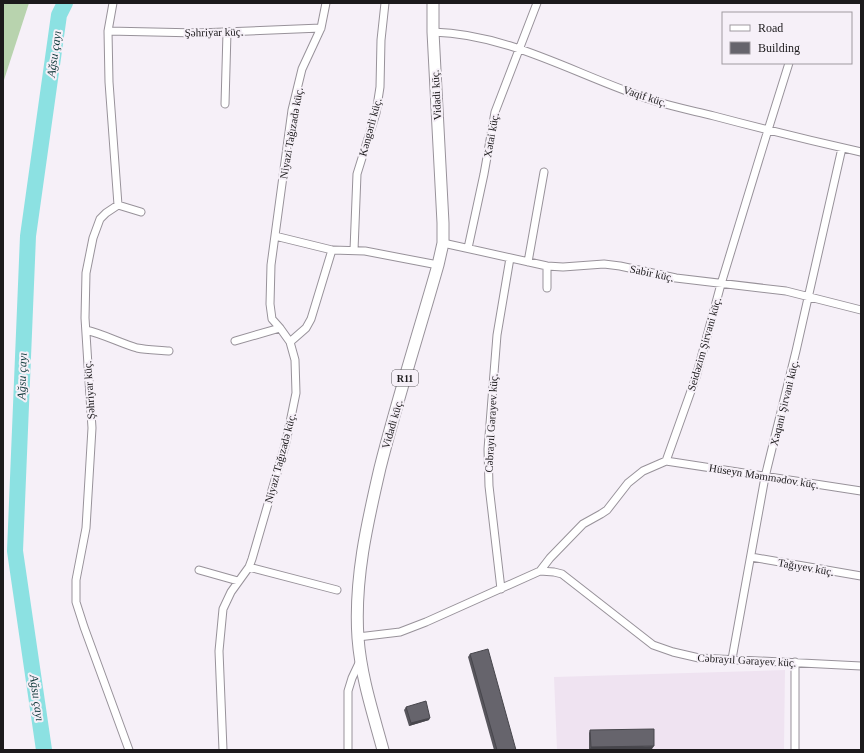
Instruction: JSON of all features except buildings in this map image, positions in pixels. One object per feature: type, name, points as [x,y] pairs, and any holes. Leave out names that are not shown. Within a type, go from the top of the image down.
[{"type":"main road","name":"Vidadi küç.","points":[[383,750],[360,661],[358,637],[359,584],[361,560],[369,513],[388,439],[438,265],[443,242],[433,32],[433,3]]},
{"type":"street","points":[[113,3],[108,31],[109,82],[118,205],[141,212]]},
{"type":"street","name":"Niyazi Tağızadə küç.","points":[[223,750],[219,651],[223,609],[238,581],[248,567],[286,442],[296,393],[295,360],[290,342],[272,319],[270,304],[270,265],[292,110],[302,69],[320,28],[326,3]]},
{"type":"street","name":"Kəngərli küç.","points":[[354,250],[357,174],[376,113],[380,87],[381,40],[385,3]]},
{"type":"street","name":"Xətai küç.","points":[[468,248],[484,174],[494,112],[537,3]]},
{"type":"street","name":"Şəhriyar küç.","points":[[108,31],[198,33],[320,28]]},
{"type":"street","points":[[226,104],[227,32]]},
{"type":"street","name":"Vaqif küç.","points":[[433,32],[445,32],[481,38],[519,49],[655,101],[861,152]]},
{"type":"street","name":"Seidəzim Şirvani küç.","points":[[666,461],[696,377],[721,284],[790,64]]},
{"type":"street","name":"Xəqani Şirvani küç.","points":[[732,659],[765,477],[809,296],[842,148]]},
{"type":"street","points":[[528,262],[544,172]]},
{"type":"street","name":"Şəhriyar küç.","points":[[118,205],[100,219],[93,238],[86,273],[86,330],[92,428],[86,528],[76,580],[76,602],[129,750]]},
{"type":"street","points":[[275,236],[332,250],[365,250],[438,265]]},
{"type":"street","name":"Sabir küç.","points":[[443,242],[547,266],[563,267],[604,264],[620,266],[676,278],[786,291],[861,310]]},
{"type":"street","points":[[290,342],[306,328],[311,319],[332,250]]},
{"type":"street","name":"Cəbrayıl Gərayev küç.","points":[[501,589],[489,486],[488,449],[497,335],[510,258]]},
{"type":"street","points":[[547,266],[547,288]]},
{"type":"street","points":[[235,341],[280,328]]},
{"type":"street","points":[[86,330],[139,348],[169,351]]},
{"type":"street","points":[[358,637],[400,632],[426,622],[540,571],[550,558],[583,524],[607,510],[628,483],[643,471],[666,461]]},
{"type":"street","name":"Hüseyn Məmmədov küç.","points":[[666,461],[861,491]]},
{"type":"street","name":"Tağıyev küç.","points":[[751,557],[861,576]]},
{"type":"street","points":[[248,567],[337,590]]},
{"type":"street","points":[[199,570],[238,581]]},
{"type":"street","name":"Cəbrayıl Gərayev küç.","points":[[540,571],[562,574],[653,645],[673,652],[699,658],[861,666]]},
{"type":"street","points":[[348,750],[348,690],[360,661]]},
{"type":"street","points":[[795,662],[795,750]]},
{"type":"shaded area","points":[[785,670],[784,750],[557,750],[554,677]]},
{"type":"green space","points":[[3,3],[29,3],[3,83]]},
{"type":"waterway","name":"Ağsu çayı","points":[[44,750],[15,551],[28,236],[59,15],[65,3]]}]
